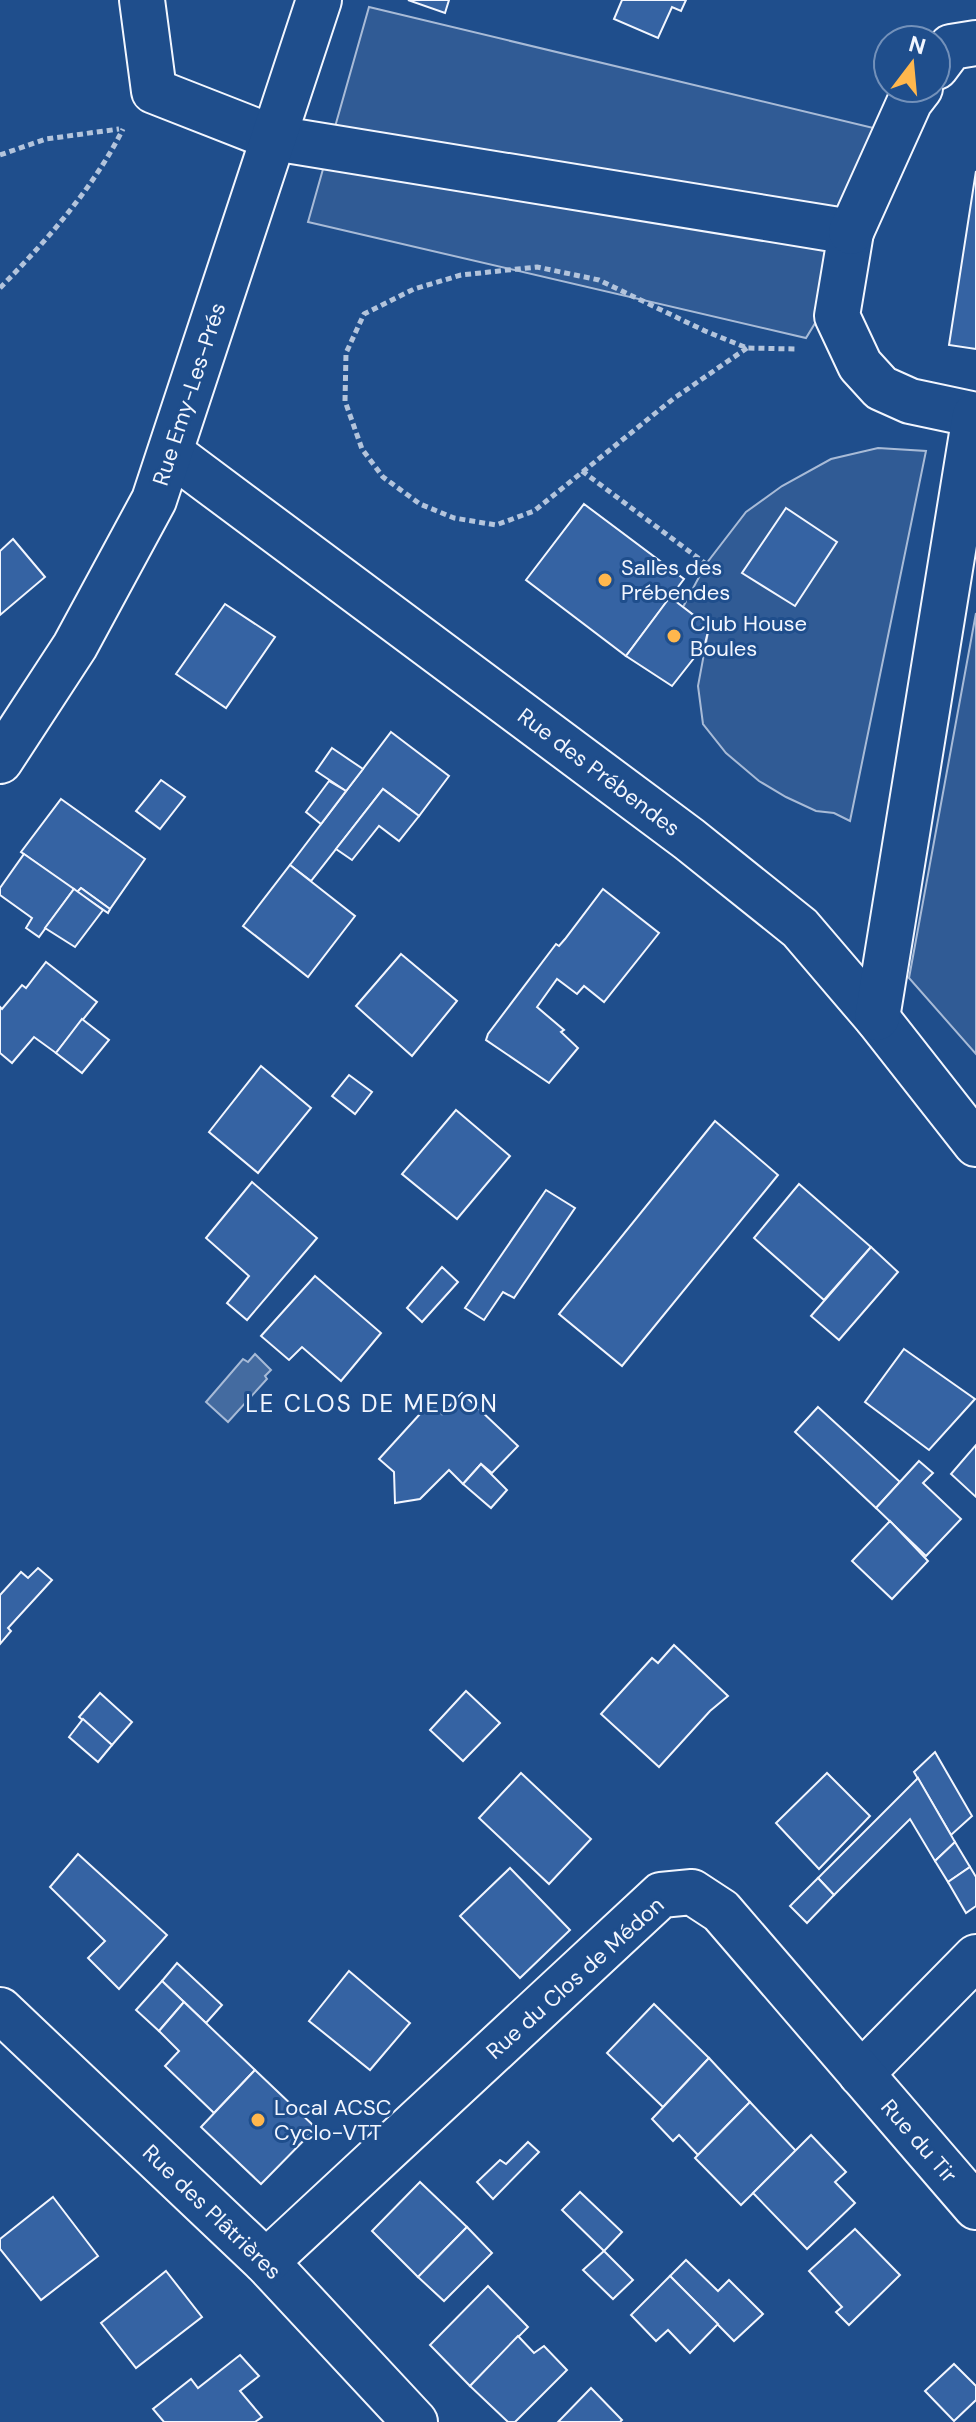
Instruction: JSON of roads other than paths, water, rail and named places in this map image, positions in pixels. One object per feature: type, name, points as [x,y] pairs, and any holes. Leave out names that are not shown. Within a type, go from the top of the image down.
[{"type":"street","points":[[142,0],[154,91],[274,138],[851,232]]},
{"type":"street","name":"Rue Emy-Les-Prés","points":[[0,761],[75,646],[154,500],[319,0]]},
{"type":"street","points":[[952,47],[976,43]]},
{"type":"street","points":[[877,1018],[976,415],[910,401],[881,388],[860,365],[837,316],[851,232],[909,104]]},
{"type":"street","name":"Rue des Prébendes","points":[[171,453],[689,839],[800,928],[877,1018],[976,1144]]},
{"type":"street","name":"Rue du Clos de Médon","points":[[266,2262],[661,1895],[692,1892],[721,1911],[861,2074]]},
{"type":"street","points":[[861,2074],[976,1957]]},
{"type":"street","name":"Rue des Plâtrières","points":[[0,2010],[266,2262],[415,2422]]},
{"type":"street","name":"Rue du Tir","points":[[861,2074],[976,2207]]},
{"type":"place","name":"Salles des Prébendes","points":[[605,580]]},
{"type":"place","name":"Club House Boules","points":[[674,636]]},
{"type":"place","name":"Local ACSC Cyclo-VTT","points":[[258,2120]]},
{"type":"district","name":"LE CLOS DE MEDON","points":[[372,1403]]}]
